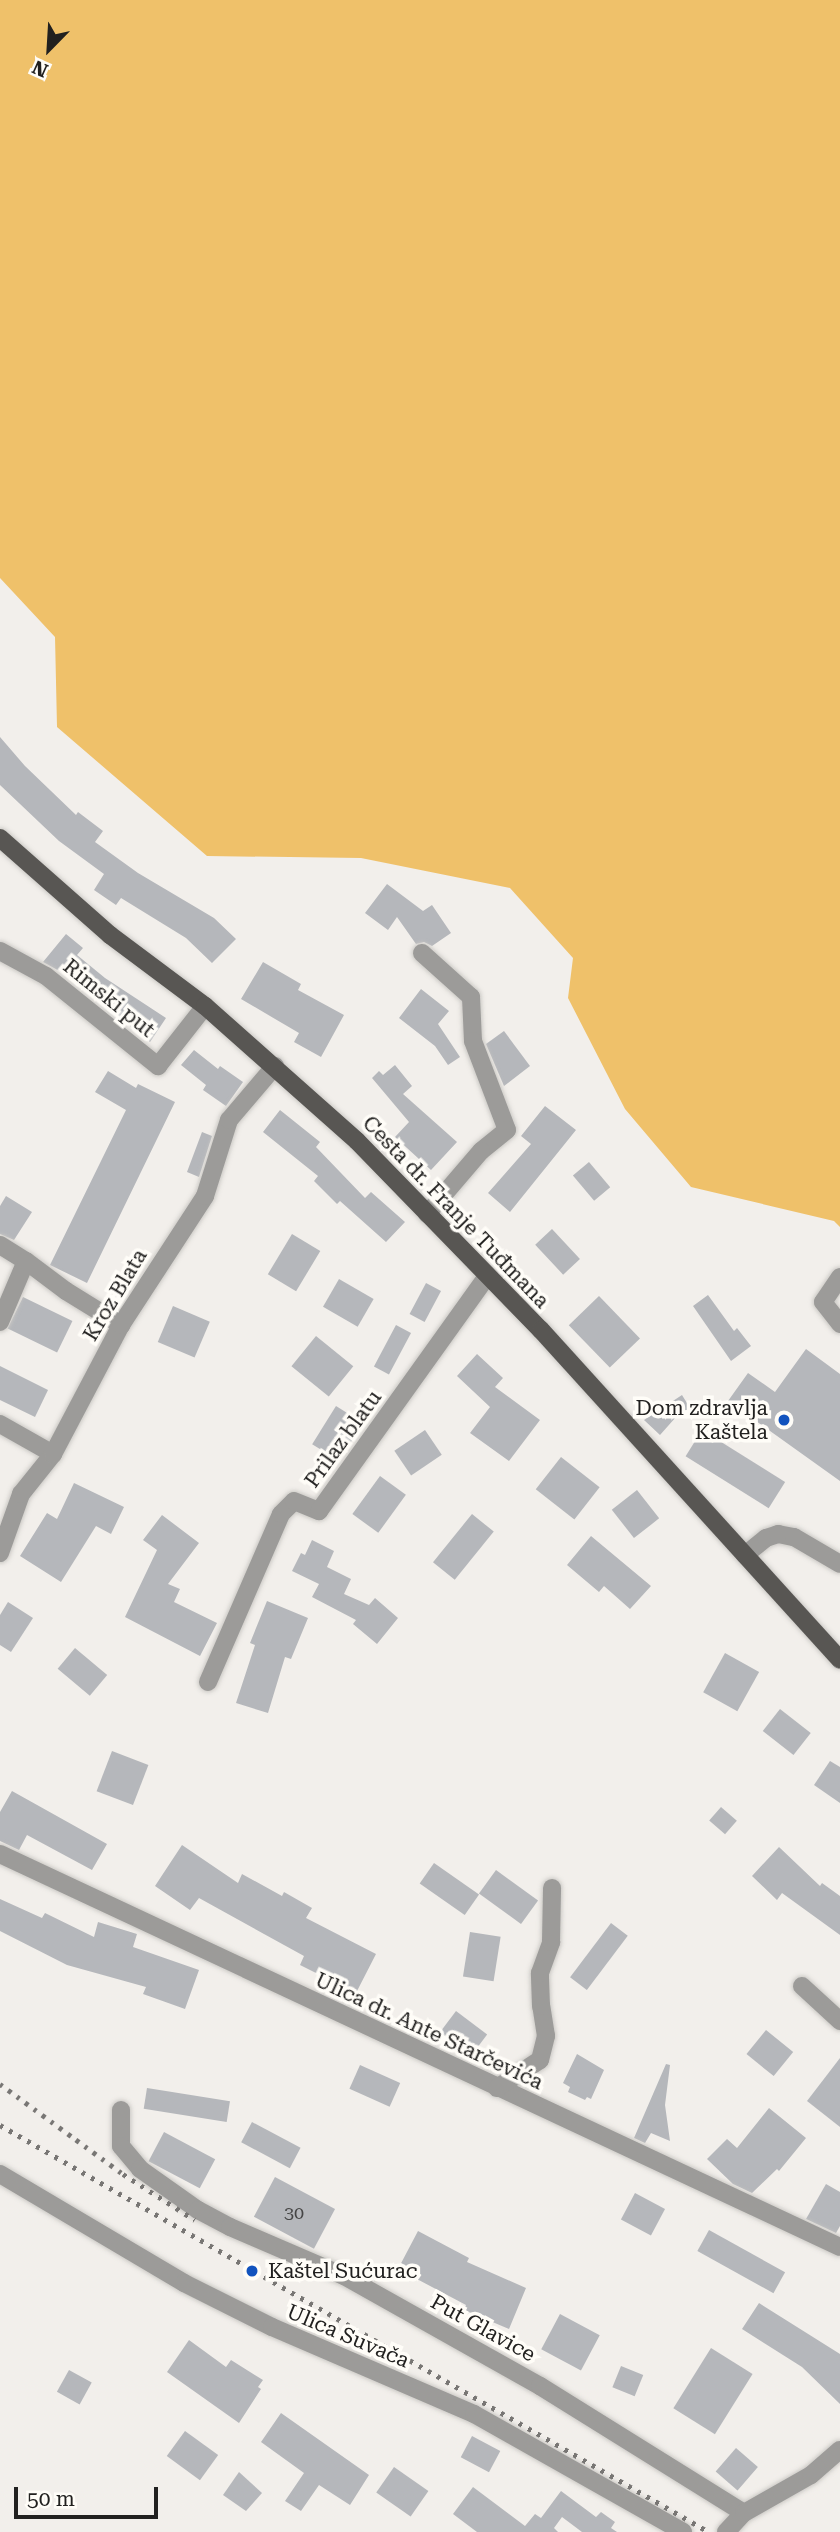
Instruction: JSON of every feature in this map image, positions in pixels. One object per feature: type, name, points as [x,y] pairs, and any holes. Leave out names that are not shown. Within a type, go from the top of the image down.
[{"type":"main road","name":"Cesta dr. Franje Tuđmana","points":[[0,838],[110,935],[205,1006],[358,1142],[550,1340],[840,1660]]},
{"type":"street","name":"Rimski put","points":[[0,951],[46,975],[158,1066],[205,1006]]},
{"type":"street","points":[[422,953],[471,997],[473,1041],[507,1130],[481,1151],[427,1214]]},
{"type":"street","name":"Kroz Blata","points":[[0,1553],[21,1494],[53,1454],[121,1325],[205,1196],[229,1121],[275,1066]]},
{"type":"street","points":[[0,1245],[121,1325]]},
{"type":"street","points":[[0,1322],[26,1261]]},
{"type":"street","name":"Prilaz blatu","points":[[208,1682],[281,1514],[294,1501],[319,1511],[487,1276]]},
{"type":"street","points":[[840,1277],[823,1302],[840,1324]]},
{"type":"street","points":[[0,1424],[53,1454]]},
{"type":"street","points":[[745,1555],[766,1538],[778,1534],[794,1537],[840,1564]]},
{"type":"street","name":"Ulica dr. Ante Starčevića","points":[[0,1854],[840,2247]]},
{"type":"street","points":[[497,2088],[540,2060],[546,2036],[541,2006],[540,1973],[551,1942],[552,1888]]},
{"type":"street","points":[[802,1986],[840,2021]]},
{"type":"street","name":"Put Glavice","points":[[121,2110],[121,2146],[140,2169],[198,2210],[355,2283],[540,2386],[744,2513]]},
{"type":"street","name":"Ulica Suvača","points":[[0,2174],[184,2283],[272,2328],[474,2414],[682,2532]]},
{"type":"street","points":[[726,2532],[744,2513],[811,2475],[840,2451]]},
{"type":"shaded area","points":[[0,0],[840,0],[840,1227],[834,1221],[691,1187],[625,1109],[568,998],[573,958],[510,888],[361,858],[207,856],[57,727],[55,637],[0,578]]},
{"type":"building","points":[[0,737],[25,766],[76,815],[78,812],[103,831],[95,842],[138,873],[214,918],[236,939],[212,963],[186,938],[121,898],[116,905],[94,890],[104,874],[59,841],[0,785]]},
{"type":"building","points":[[387,884],[423,911],[432,905],[451,933],[432,946],[424,942],[416,944],[397,917],[388,930],[365,913]]},
{"type":"building","points":[[66,934],[83,948],[77,955],[105,978],[166,1018],[150,1042],[63,973],[43,962]]},
{"type":"building","points":[[263,962],[301,984],[298,990],[344,1015],[321,1057],[294,1042],[299,1033],[241,999]]},
{"type":"building","points":[[421,989],[449,1011],[438,1024],[460,1057],[448,1065],[435,1046],[399,1018]]},
{"type":"building","points":[[504,1031],[530,1066],[504,1086],[486,1044]]},
{"type":"building","points":[[194,1050],[218,1069],[220,1066],[243,1082],[226,1106],[203,1090],[206,1085],[181,1065]]},
{"type":"building","points":[[395,1065],[412,1086],[403,1094],[457,1142],[431,1170],[395,1137],[409,1122],[372,1078],[379,1071],[383,1075]]},
{"type":"building","points":[[108,1071],[136,1088],[138,1084],[175,1102],[87,1283],[50,1265],[126,1110],[95,1092]]},
{"type":"building","points":[[545,1106],[576,1130],[510,1212],[488,1193],[531,1144],[521,1136]]},
{"type":"building","points":[[280,1110],[320,1142],[316,1147],[365,1198],[371,1192],[405,1222],[386,1242],[340,1201],[337,1204],[314,1181],[318,1176],[263,1132]]},
{"type":"building","points":[[202,1132],[212,1136],[199,1177],[187,1172]]},
{"type":"building","points":[[589,1162],[610,1187],[594,1201],[573,1175]]},
{"type":"building","points":[[6,1196],[32,1212],[14,1240],[0,1234],[0,1206]]},
{"type":"building","points":[[552,1229],[580,1259],[563,1275],[535,1245]]},
{"type":"building","points":[[292,1234],[320,1251],[296,1291],[268,1274]]},
{"type":"building","points":[[339,1279],[374,1299],[358,1327],[323,1307]]},
{"type":"building","points":[[426,1283],[441,1291],[425,1322],[410,1314]]},
{"type":"building","points":[[708,1295],[734,1331],[737,1328],[751,1346],[731,1361],[693,1306]]},
{"type":"building","points":[[599,1296],[640,1338],[610,1368],[569,1325]]},
{"type":"building","points":[[23,1297],[72,1321],[57,1353],[8,1328]]},
{"type":"building","points":[[173,1306],[210,1322],[195,1358],[158,1342]]},
{"type":"building","points":[[396,1325],[411,1333],[389,1374],[374,1366]]},
{"type":"building","points":[[316,1336],[353,1366],[329,1397],[291,1366]]},
{"type":"building","points":[[806,1349],[840,1374],[840,1481],[728,1401],[748,1373],[775,1392]]},
{"type":"building","points":[[477,1354],[503,1378],[495,1387],[540,1420],[509,1461],[470,1433],[490,1407],[457,1376]]},
{"type":"building","points":[[0,1366],[48,1390],[35,1417],[0,1400]]},
{"type":"building","points":[[682,1395],[690,1408],[676,1417],[660,1435],[644,1420]]},
{"type":"building","points":[[336,1406],[363,1423],[339,1461],[312,1444]]},
{"type":"building","points":[[425,1430],[442,1455],[411,1476],[394,1451]]},
{"type":"building","points":[[702,1430],[785,1482],[769,1508],[686,1456]]},
{"type":"building","points":[[561,1457],[600,1487],[574,1519],[536,1489]]},
{"type":"building","points":[[380,1476],[406,1495],[378,1533],[352,1514]]},
{"type":"building","points":[[74,1483],[124,1507],[111,1534],[96,1526],[61,1582],[20,1556],[47,1513],[57,1519]]},
{"type":"building","points":[[637,1490],[659,1518],[634,1538],[612,1510]]},
{"type":"building","points":[[472,1514],[494,1532],[455,1580],[433,1562]]},
{"type":"building","points":[[162,1515],[199,1543],[168,1584],[180,1589],[174,1602],[217,1623],[200,1656],[125,1617],[157,1550],[143,1540]]},
{"type":"building","points":[[591,1536],[651,1586],[630,1609],[604,1586],[599,1592],[567,1565]]},
{"type":"building","points":[[312,1540],[334,1551],[327,1567],[351,1579],[344,1594],[369,1605],[375,1598],[398,1618],[377,1644],[353,1624],[356,1620],[312,1597],[319,1584],[292,1571],[301,1553],[305,1555]]},
{"type":"building","points":[[267,1601],[308,1618],[291,1659],[285,1657],[268,1713],[236,1703],[255,1645],[250,1643]]},
{"type":"building","points":[[8,1602],[33,1618],[11,1652],[0,1645],[0,1615]]},
{"type":"building","points":[[75,1648],[107,1675],[90,1696],[58,1669]]},
{"type":"building","points":[[725,1653],[759,1672],[737,1711],[703,1692]]},
{"type":"building","points":[[780,1709],[811,1733],[793,1755],[763,1731]]},
{"type":"building","points":[[112,1751],[148,1765],[133,1805],[97,1791]]},
{"type":"building","points":[[830,1761],[840,1767],[840,1803],[814,1785]]},
{"type":"building","points":[[12,1791],[107,1844],[92,1870],[27,1835],[19,1850],[0,1841],[0,1812]]},
{"type":"building","points":[[721,1807],[737,1821],[725,1834],[709,1821]]},
{"type":"building","points":[[182,1845],[238,1883],[242,1874],[282,1896],[284,1892],[312,1908],[306,1918],[376,1954],[356,1993],[300,1965],[304,1956],[199,1898],[190,1910],[155,1886]]},
{"type":"building","points":[[779,1847],[820,1886],[822,1883],[840,1896],[840,1935],[782,1893],[777,1900],[752,1876]]},
{"type":"building","points":[[434,1863],[479,1895],[465,1915],[420,1883]]},
{"type":"building","points":[[496,1870],[538,1901],[521,1924],[479,1893]]},
{"type":"building","points":[[0,1899],[42,1918],[45,1913],[94,1937],[98,1922],[137,1934],[133,1947],[199,1970],[185,2009],[143,1994],[146,1987],[67,1965],[0,1931]]},
{"type":"building","points":[[611,1923],[628,1936],[587,1990],[570,1977]]},
{"type":"building","points":[[470,1932],[501,1937],[494,1981],[463,1976]]},
{"type":"building","points":[[456,2011],[487,2034],[469,2058],[438,2035]]},
{"type":"building","points":[[766,2030],[793,2052],[774,2076],[746,2054]]},
{"type":"building","points":[[577,2054],[604,2070],[591,2099],[587,2097],[585,2100],[568,2092],[570,2087],[563,2083]]},
{"type":"building","points":[[840,2058],[840,2127],[807,2101]]},
{"type":"building","points":[[666,2064],[670,2065],[665,2105],[670,2141],[651,2133],[645,2143],[634,2138]]},
{"type":"building","points":[[360,2065],[400,2083],[390,2107],[349,2089]]},
{"type":"building","points":[[147,2088],[230,2101],[227,2122],[144,2109]]},
{"type":"building","points":[[769,2108],[806,2138],[779,2171],[777,2169],[752,2193],[733,2184],[707,2159],[727,2139],[737,2148]]},
{"type":"building","points":[[252,2122],[301,2148],[290,2168],[241,2142]]},
{"type":"building","points":[[164,2132],[215,2159],[200,2188],[149,2161]]},
{"type":"building","points":[[275,2177],[335,2209],[314,2249],[254,2217]]},
{"type":"building","points":[[826,2184],[840,2192],[840,2226],[836,2233],[806,2219]]},
{"type":"building","points":[[635,2193],[665,2209],[651,2235],[621,2219]]},
{"type":"building","points":[[709,2230],[785,2272],[773,2293],[697,2251]]},
{"type":"building","points":[[418,2231],[469,2258],[467,2262],[526,2288],[509,2329],[464,2310],[466,2305],[398,2269]]},
{"type":"building","points":[[759,2303],[840,2354],[840,2404],[802,2367],[742,2329]]},
{"type":"building","points":[[560,2314],[600,2335],[581,2370],[541,2349]]},
{"type":"building","points":[[189,2340],[226,2367],[231,2360],[263,2380],[258,2387],[261,2389],[239,2423],[167,2372]]},
{"type":"building","points":[[711,2348],[753,2374],[715,2434],[673,2408]]},
{"type":"building","points":[[621,2366],[643,2375],[635,2396],[612,2387]]},
{"type":"building","points":[[69,2370],[92,2383],[80,2404],[57,2392]]},
{"type":"building","points":[[281,2413],[369,2475],[350,2505],[319,2485],[301,2511],[285,2501],[304,2473],[261,2442]]},
{"type":"building","points":[[185,2431],[218,2455],[200,2480],[167,2456]]},
{"type":"building","points":[[472,2436],[500,2451],[489,2472],[461,2457]]},
{"type":"building","points":[[736,2448],[758,2467],[738,2490],[716,2471]]},
{"type":"building","points":[[394,2467],[428,2491],[411,2516],[376,2492]]},
{"type":"building","points":[[239,2472],[262,2493],[246,2511],[223,2495]]},
{"type":"building","points":[[473,2487],[525,2526],[535,2514],[541,2518],[561,2491],[596,2517],[601,2512],[615,2522],[611,2528],[617,2532],[582,2532],[562,2517],[554,2528],[558,2532],[477,2532],[453,2514]]},
{"type":"railway","points":[[0,2084],[123,2174],[195,2220]]},
{"type":"railway","points":[[0,2125],[709,2532]]},
{"type":"place","name":"Dom zdravlja Kaštela","points":[[784,1420]]},
{"type":"place","name":"Kaštel Sućurac","points":[[252,2271]]}]
